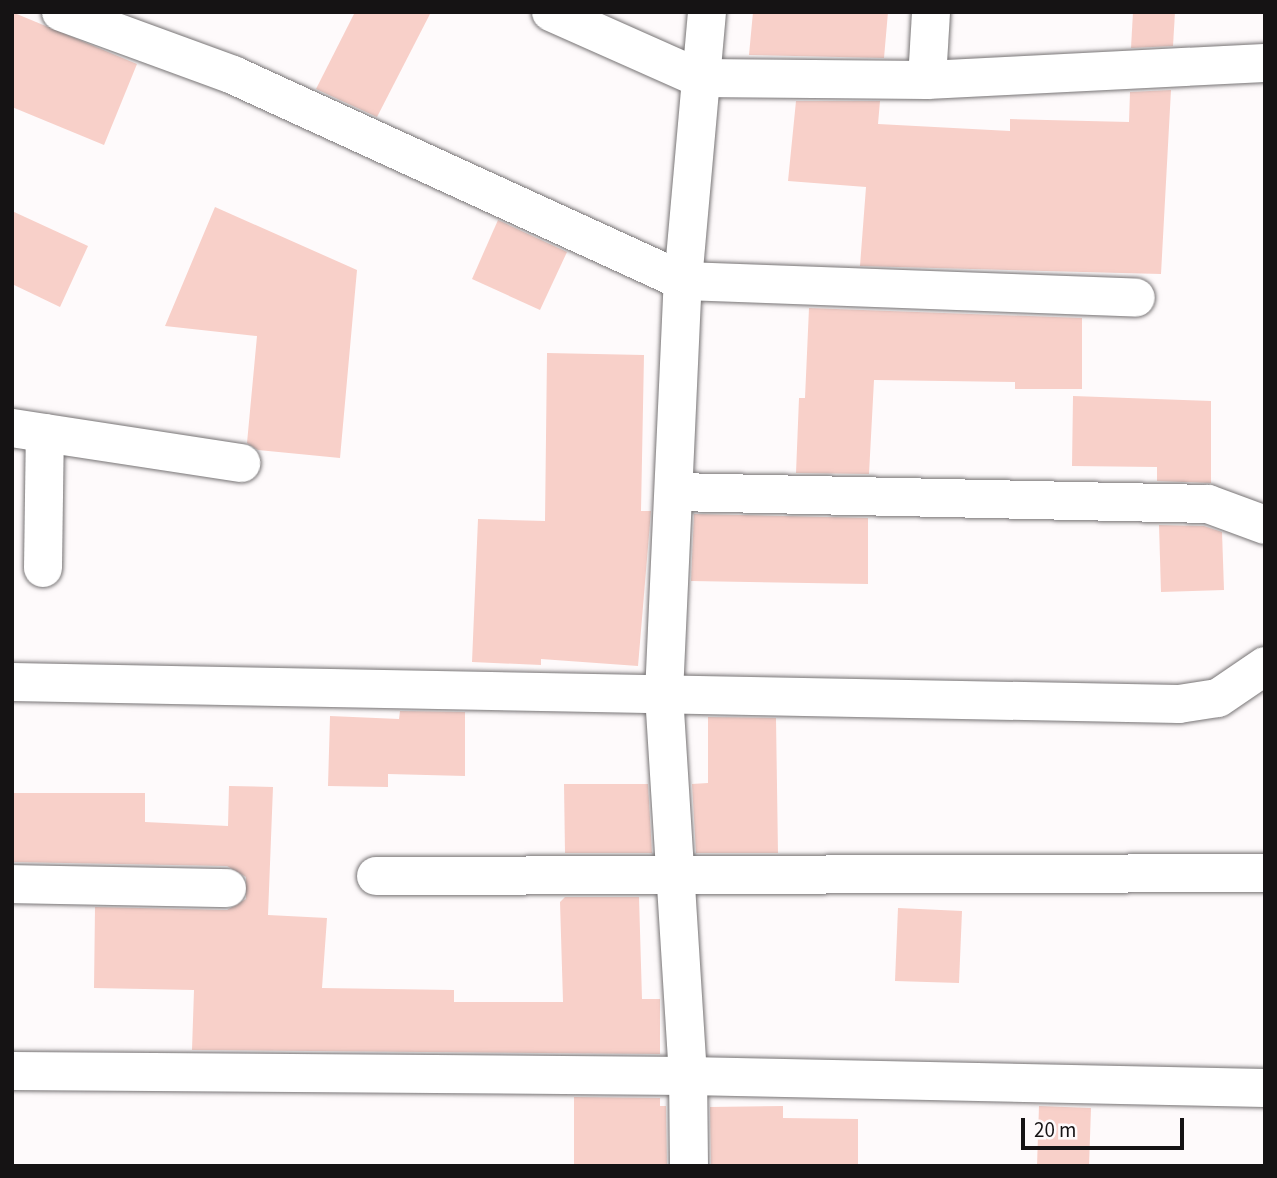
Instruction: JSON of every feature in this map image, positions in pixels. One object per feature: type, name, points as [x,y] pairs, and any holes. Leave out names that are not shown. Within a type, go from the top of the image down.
[{"type":"street","points":[[61,12],[233,75],[683,281],[1136,298]]},
{"type":"street","points":[[551,12],[699,78],[927,80],[1265,62]]},
{"type":"street","points":[[689,1166],[688,1076],[664,694],[676,492],[683,281],[699,78],[707,12]]},
{"type":"street","points":[[927,80],[931,12]]},
{"type":"street","points":[[43,568],[29,430],[241,463]]},
{"type":"street","points":[[676,492],[1208,504],[1265,526]]},
{"type":"street","points":[[12,682],[1179,704],[1218,698],[1265,666]]},
{"type":"street","points":[[376,877],[675,873],[1265,873]]},
{"type":"street","points":[[12,884],[228,888]]},
{"type":"street","points":[[12,1071],[688,1076],[1265,1087]]},
{"type":"building","points":[[12,12],[137,64],[104,145],[12,107]]},
{"type":"building","points":[[355,12],[431,12],[377,117],[316,89]]},
{"type":"building","points":[[753,12],[888,12],[884,58],[749,55]]},
{"type":"building","points":[[1133,12],[1175,12],[1173,46],[1131,48]]},
{"type":"building","points":[[1171,90],[1161,274],[860,266],[866,187],[788,181],[796,101],[880,101],[878,124],[1010,131],[1010,119],[1129,122],[1130,92]]},
{"type":"building","points":[[215,207],[357,270],[340,458],[258,450],[247,443],[257,336],[165,326]]},
{"type":"building","points":[[12,211],[88,246],[60,307],[12,284]]},
{"type":"building","points":[[498,220],[567,252],[540,310],[472,279]]},
{"type":"building","points":[[809,308],[1082,318],[1082,389],[1015,389],[1015,382],[874,380],[869,474],[796,473],[799,398],[805,398]]},
{"type":"building","points":[[547,353],[644,355],[641,511],[651,511],[638,666],[541,659],[541,665],[472,662],[478,519],[545,521]]},
{"type":"building","points":[[1073,396],[1211,401],[1211,483],[1157,481],[1157,467],[1072,466]]},
{"type":"building","points":[[694,514],[868,518],[868,584],[691,581]]},
{"type":"building","points":[[1159,525],[1204,526],[1222,532],[1224,590],[1161,592]]},
{"type":"building","points":[[400,711],[465,712],[465,776],[388,774],[388,787],[328,786],[330,716],[399,719]]},
{"type":"building","points":[[708,717],[776,718],[778,853],[696,853],[692,784],[708,783]]},
{"type":"building","points":[[564,784],[648,784],[652,853],[565,853]]},
{"type":"building","points":[[229,786],[273,787],[268,915],[327,918],[322,988],[454,990],[454,1002],[563,1002],[560,902],[565,897],[639,897],[642,999],[660,999],[660,1054],[192,1050],[194,990],[94,988],[95,907],[227,910],[246,899],[246,877],[227,866],[12,862],[12,793],[145,793],[145,822],[228,826]]},
{"type":"building","points":[[898,908],[962,911],[959,983],[895,981]]},
{"type":"building","points":[[574,1097],[660,1098],[660,1106],[666,1106],[667,1166],[574,1166]]},
{"type":"building","points":[[783,1106],[783,1118],[858,1119],[858,1166],[711,1166],[710,1107]]},
{"type":"building","points":[[1039,1106],[1091,1108],[1089,1166],[1037,1166]]}]
